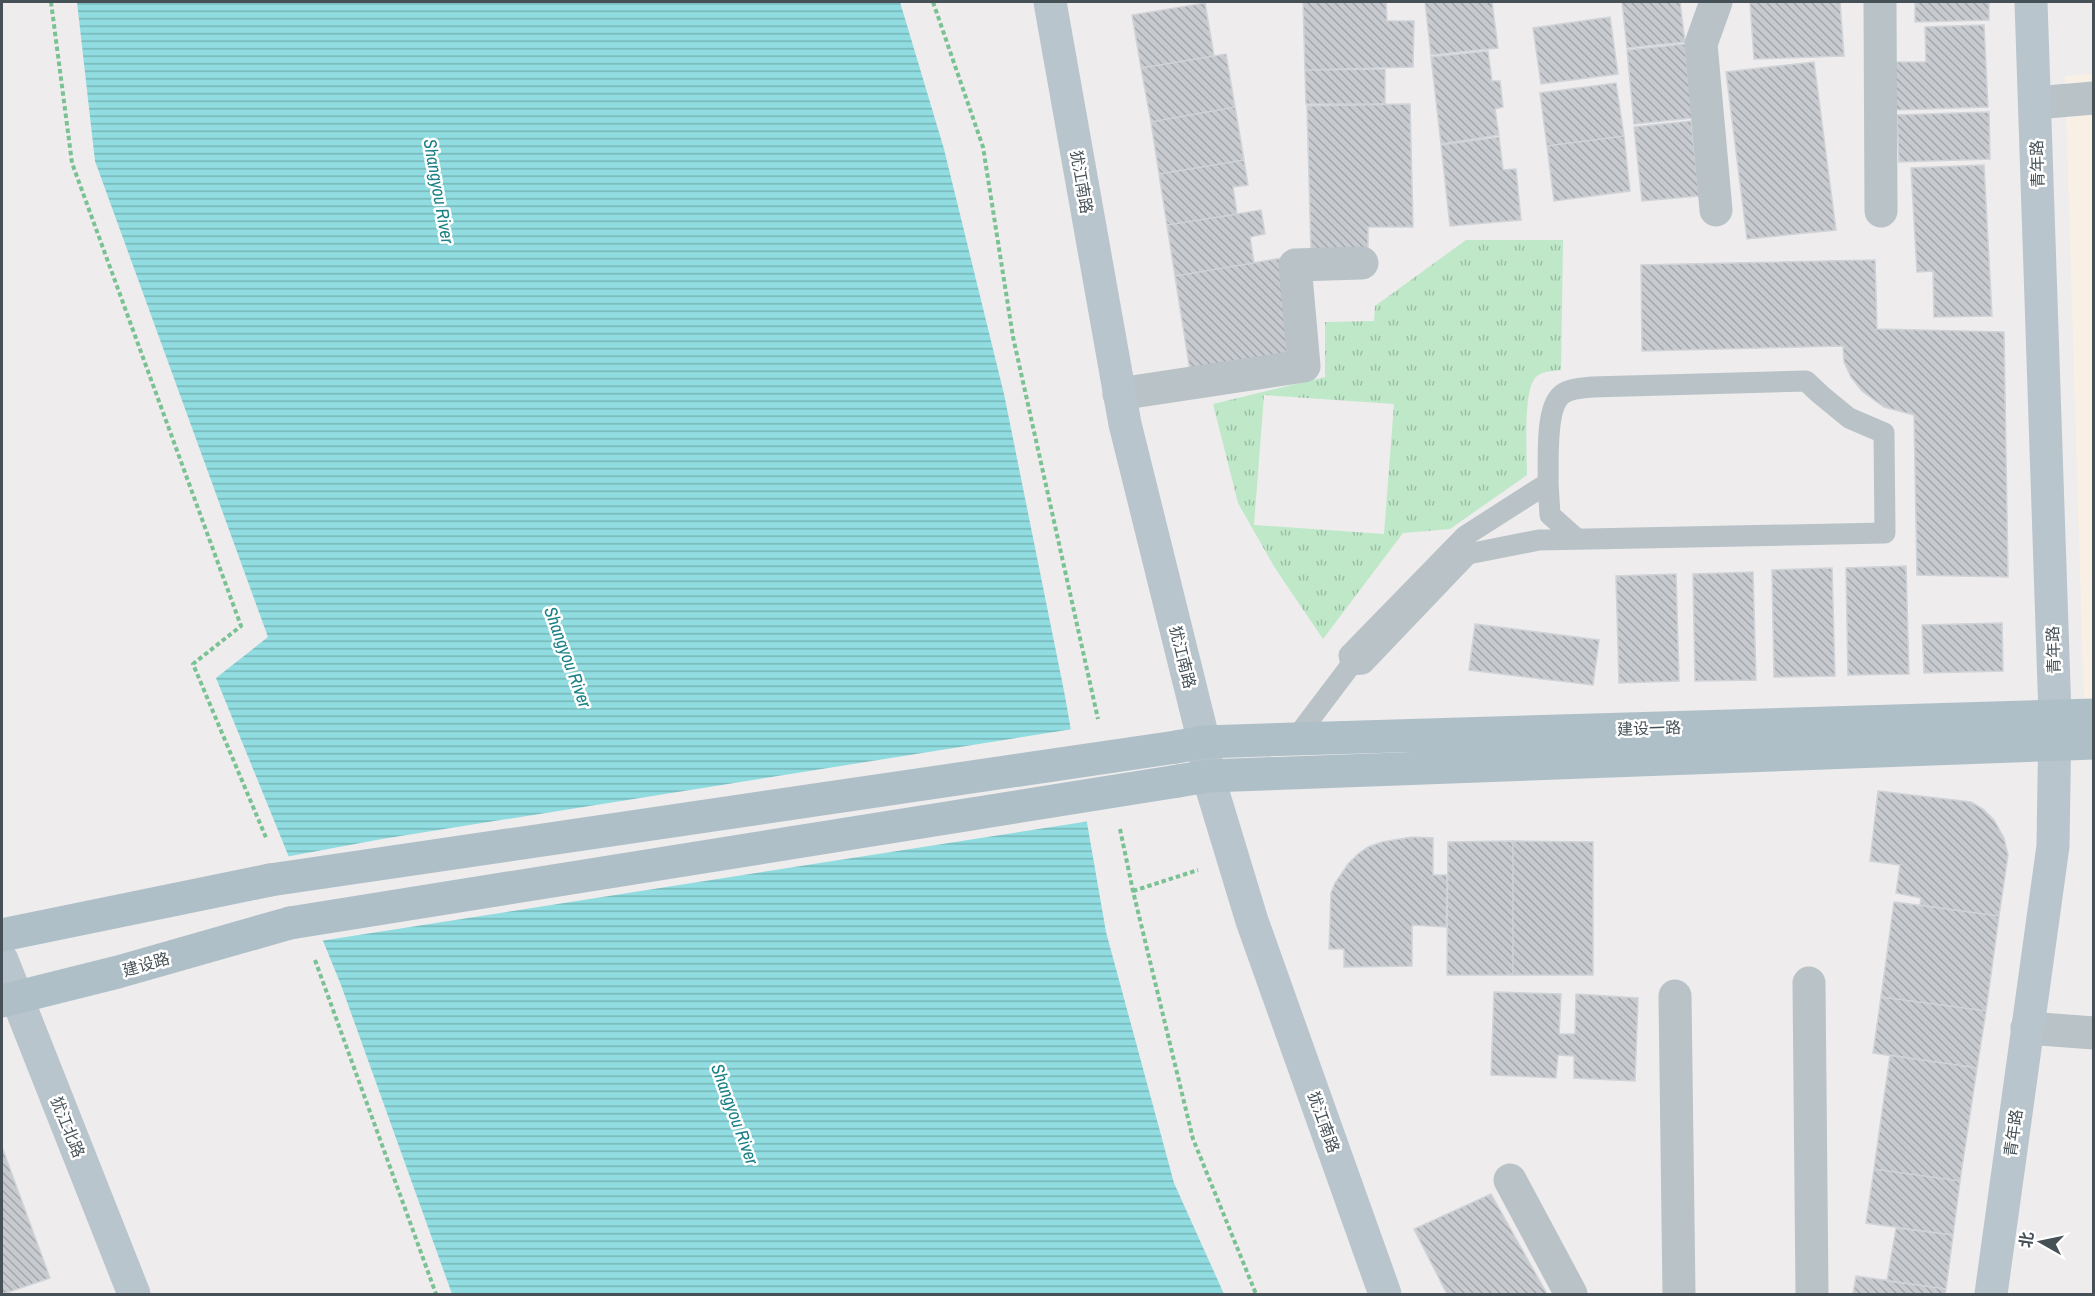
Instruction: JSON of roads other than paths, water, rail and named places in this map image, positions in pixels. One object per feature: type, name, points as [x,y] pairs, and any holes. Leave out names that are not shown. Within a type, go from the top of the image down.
[{"type":"main road","name":"建设一路","points":[[2,935],[270,880],[1190,744],[1295,739],[2055,729],[2094,715]]},
{"type":"main road","points":[[2055,729],[2094,743]]},
{"type":"main road","name":"建设路","points":[[9,999],[118,972],[290,923],[1193,779],[2055,729]]},
{"type":"street","name":"犹江南路","points":[[1054,2],[1119,394],[1190,744],[1193,779],[1252,921],[1385,1294]]},
{"type":"street","points":[[1716,2],[1701,44],[1716,210]]},
{"type":"street","points":[[1880,2],[1881,211]]},
{"type":"street","name":"青年路","points":[[1991,1294],[2053,846],[2055,729],[2031,2]]},
{"type":"street","points":[[2035,103],[2094,98]]},
{"type":"street","points":[[1119,394],[1304,366],[1295,265],[1362,263]]},
{"type":"street","name":"犹江北路","points":[[2,960],[9,999],[134,1294]]},
{"type":"street","points":[[1809,983],[1812,1294]]},
{"type":"street","points":[[1675,996],[1679,1294]]},
{"type":"street","points":[[2028,1028],[2094,1033]]},
{"type":"street","points":[[1510,1180],[1571,1294]]},
{"type":"lane","points":[[1295,739],[1351,665],[1363,664],[1467,554],[1539,540],[1577,538],[1885,533],[1884,433],[1849,418],[1806,381],[1572,389],[1558,398],[1551,416],[1548,483],[1551,515],[1577,538]]},
{"type":"lane","points":[[1351,665],[1349,655],[1465,536],[1548,483]]},
{"type":"water","name":"Shangyou River","points":[[77,2],[900,2],[944,149],[1004,394],[1065,696],[1106,932],[1174,1183],[1224,1294],[452,1294],[341,985],[216,678],[268,637],[95,161]]}]
